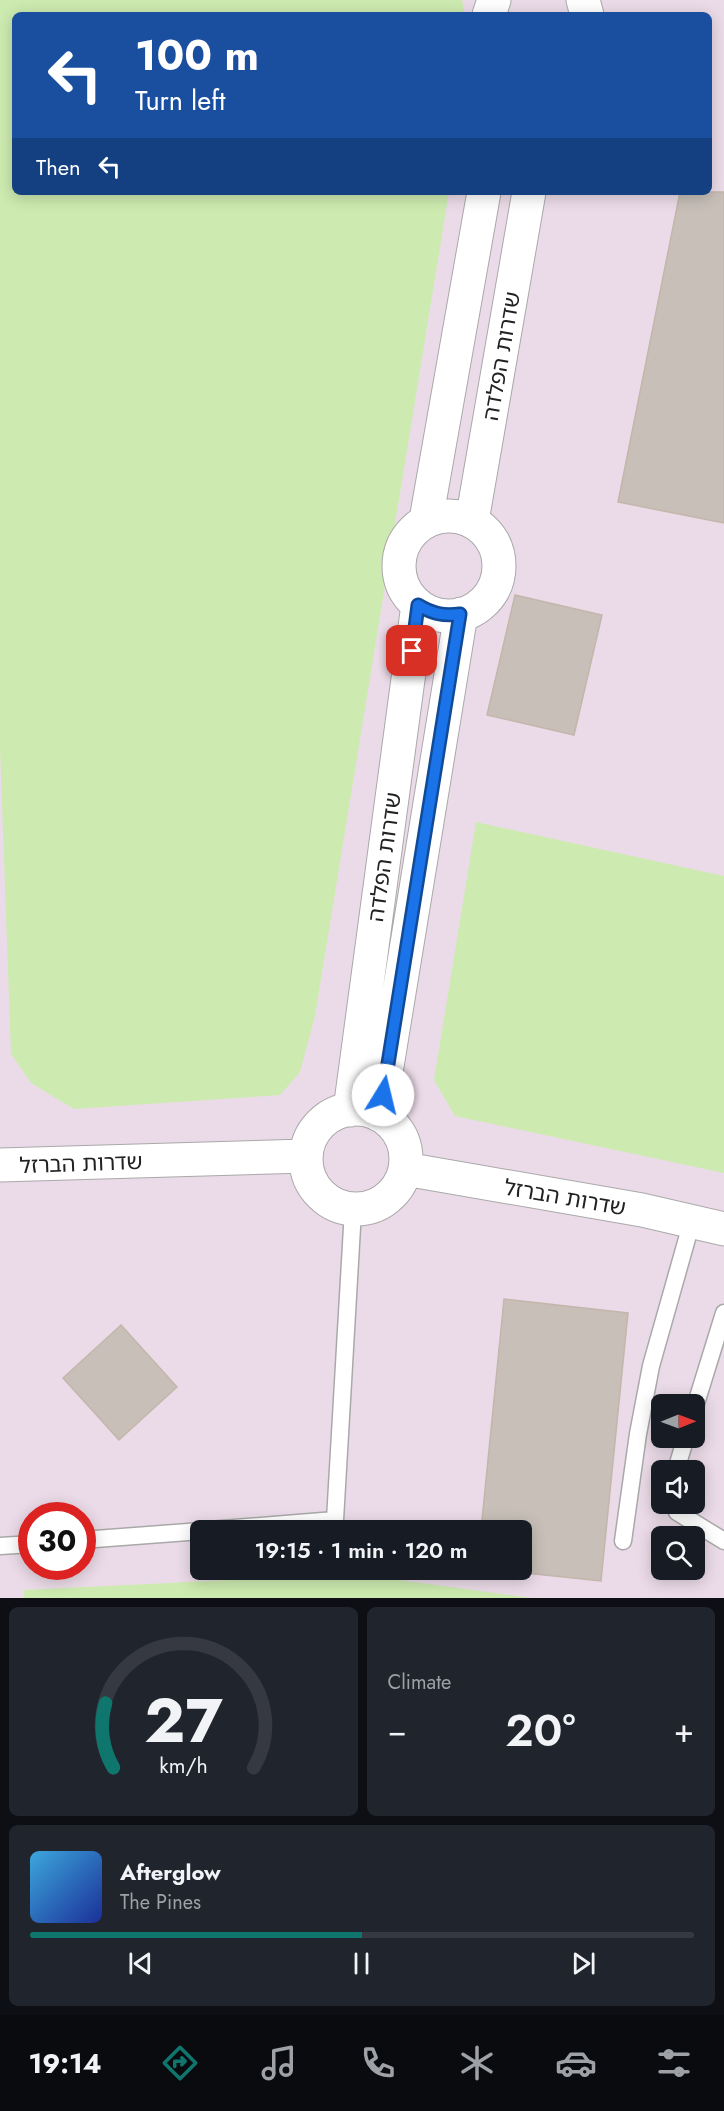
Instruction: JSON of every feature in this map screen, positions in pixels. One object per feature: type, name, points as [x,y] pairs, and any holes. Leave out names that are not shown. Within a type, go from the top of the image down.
[{"type":"street","name":"שדרות הפלדה","points":[[426,520],[483,195]]},
{"type":"street","name":"שדרות הפלדה","points":[[472,521],[528,195]]},
{"type":"street","points":[[442,515],[457,516],[472,521],[484,530],[493,542],[498,556],[498,572],[494,586],[486,599],[475,609],[445,616],[430,613],[418,605],[406,592],[400,577],[399,562],[403,544],[413,530],[426,520],[442,515]]},
{"type":"street","name":"שדרות הפלדה","points":[[365,1112],[418,605]]},
{"type":"street","name":"שדרות הפלדה","points":[[365,1112],[460,614]]},
{"type":"street","points":[[365,1112],[392,1124],[402,1137],[406,1153],[405,1169],[401,1183],[392,1195],[368,1209],[353,1210],[338,1206],[324,1198],[314,1186],[307,1171],[306,1155],[311,1139],[320,1125],[334,1114],[365,1112]]},
{"type":"street","name":"שדרות הברזל","points":[[0,1165],[306,1155]]},
{"type":"street","name":"שדרות הברזל","points":[[405,1169],[642,1210],[724,1229]]},
{"type":"lane","points":[[335,1520],[353,1210]]},
{"type":"lane","points":[[623,1541],[638,1434],[651,1366],[692,1221]]},
{"type":"lane","points":[[699,1394],[724,1313]]},
{"type":"lane","points":[[680,1514],[724,1541]]},
{"type":"lane","points":[[96,1539],[190,1532]]},
{"type":"lane","points":[[0,1546],[18,1545]]},
{"type":"shaded area","points":[[0,0],[724,0],[724,1598],[0,1598]]},
{"type":"green space","points":[[0,0],[462,0],[464,12],[12,12],[12,195],[449,195],[315,1016],[300,1072],[280,1095],[74,1109],[31,1083],[11,1054],[0,749]]},
{"type":"green space","points":[[476,822],[724,876],[724,1173],[455,1116],[434,1080]]},
{"type":"green space","points":[[230,1580],[398,1580],[532,1598],[24,1598],[24,1590]]},
{"type":"building","points":[[712,192],[724,192],[724,523],[618,502],[679,195],[712,195]]},
{"type":"building","points":[[515,595],[602,615],[574,735],[487,715]]},
{"type":"building","points":[[504,1299],[628,1313],[601,1581],[532,1574],[532,1520],[482,1520]]},
{"type":"building","points":[[121,1325],[177,1387],[119,1440],[63,1378]]},
{"type":"route","points":[[383,1095],[460,614],[445,616],[430,613],[418,605],[412,651]]}]
